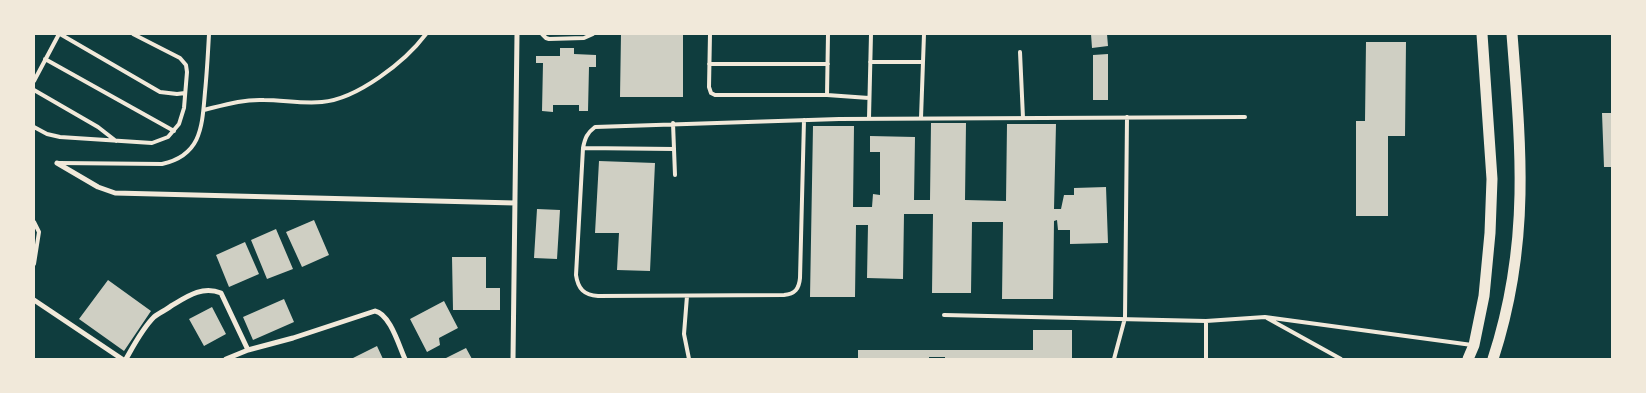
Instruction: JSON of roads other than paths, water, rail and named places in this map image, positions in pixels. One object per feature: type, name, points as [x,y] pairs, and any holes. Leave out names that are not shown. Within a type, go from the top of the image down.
[{"type":"main road","points":[[1468,359],[1474,345],[1484,296],[1490,233],[1492,179],[1482,34]]},
{"type":"main road","points":[[1492,359],[1509,298],[1518,241],[1520,194],[1512,34]]},
{"type":"main road","points":[[1474,345],[1496,348]]},
{"type":"street","points":[[513,359],[516,34]]},
{"type":"street","points":[[57,163],[98,187],[115,193],[515,203]]},
{"type":"street","points":[[34,300],[124,359],[138,337],[155,317],[188,295],[215,290],[221,293],[248,350]]},
{"type":"street","points":[[226,359],[248,350],[375,312],[380,312],[387,320],[405,359]]},
{"type":"lane","points":[[34,81],[59,34],[160,92],[185,93]]},
{"type":"lane","points":[[34,127],[53,136],[152,143],[160,141],[174,131],[183,116],[187,72],[184,61],[133,34]]},
{"type":"lane","points":[[57,163],[154,164],[171,162],[186,154],[197,140],[203,124],[210,34]]},
{"type":"lane","points":[[204,110],[247,101],[322,102],[333,100],[360,89],[395,66],[426,34]]},
{"type":"lane","points":[[542,34],[549,39],[584,38],[593,34]]},
{"type":"lane","points":[[710,34],[710,90],[715,95],[827,95],[869,98]]},
{"type":"lane","points":[[827,95],[828,34]]},
{"type":"lane","points":[[869,118],[871,34]]},
{"type":"lane","points":[[921,118],[924,34]]},
{"type":"lane","points":[[1020,52],[1023,118]]},
{"type":"lane","points":[[45,59],[174,131]]},
{"type":"lane","points":[[870,62],[923,62]]},
{"type":"lane","points":[[710,64],[828,64]]},
{"type":"lane","points":[[34,90],[98,126],[116,141]]},
{"type":"lane","points":[[1114,359],[1125,318],[1127,117]]},
{"type":"lane","points":[[804,120],[800,285],[796,291],[784,296],[598,296],[582,291],[577,284],[576,275],[583,148],[584,138],[595,127],[674,124],[804,120],[869,118],[1245,117]]},
{"type":"lane","points":[[674,124],[675,175]]},
{"type":"lane","points":[[583,148],[674,149]]},
{"type":"lane","points":[[34,222],[38,232],[34,263]]},
{"type":"lane","points":[[686,296],[684,334],[689,359]]},
{"type":"lane","points":[[944,315],[1206,321],[1265,317],[1474,345]]},
{"type":"lane","points":[[1265,317],[1342,359]]},
{"type":"lane","points":[[1206,321],[1206,359]]}]
